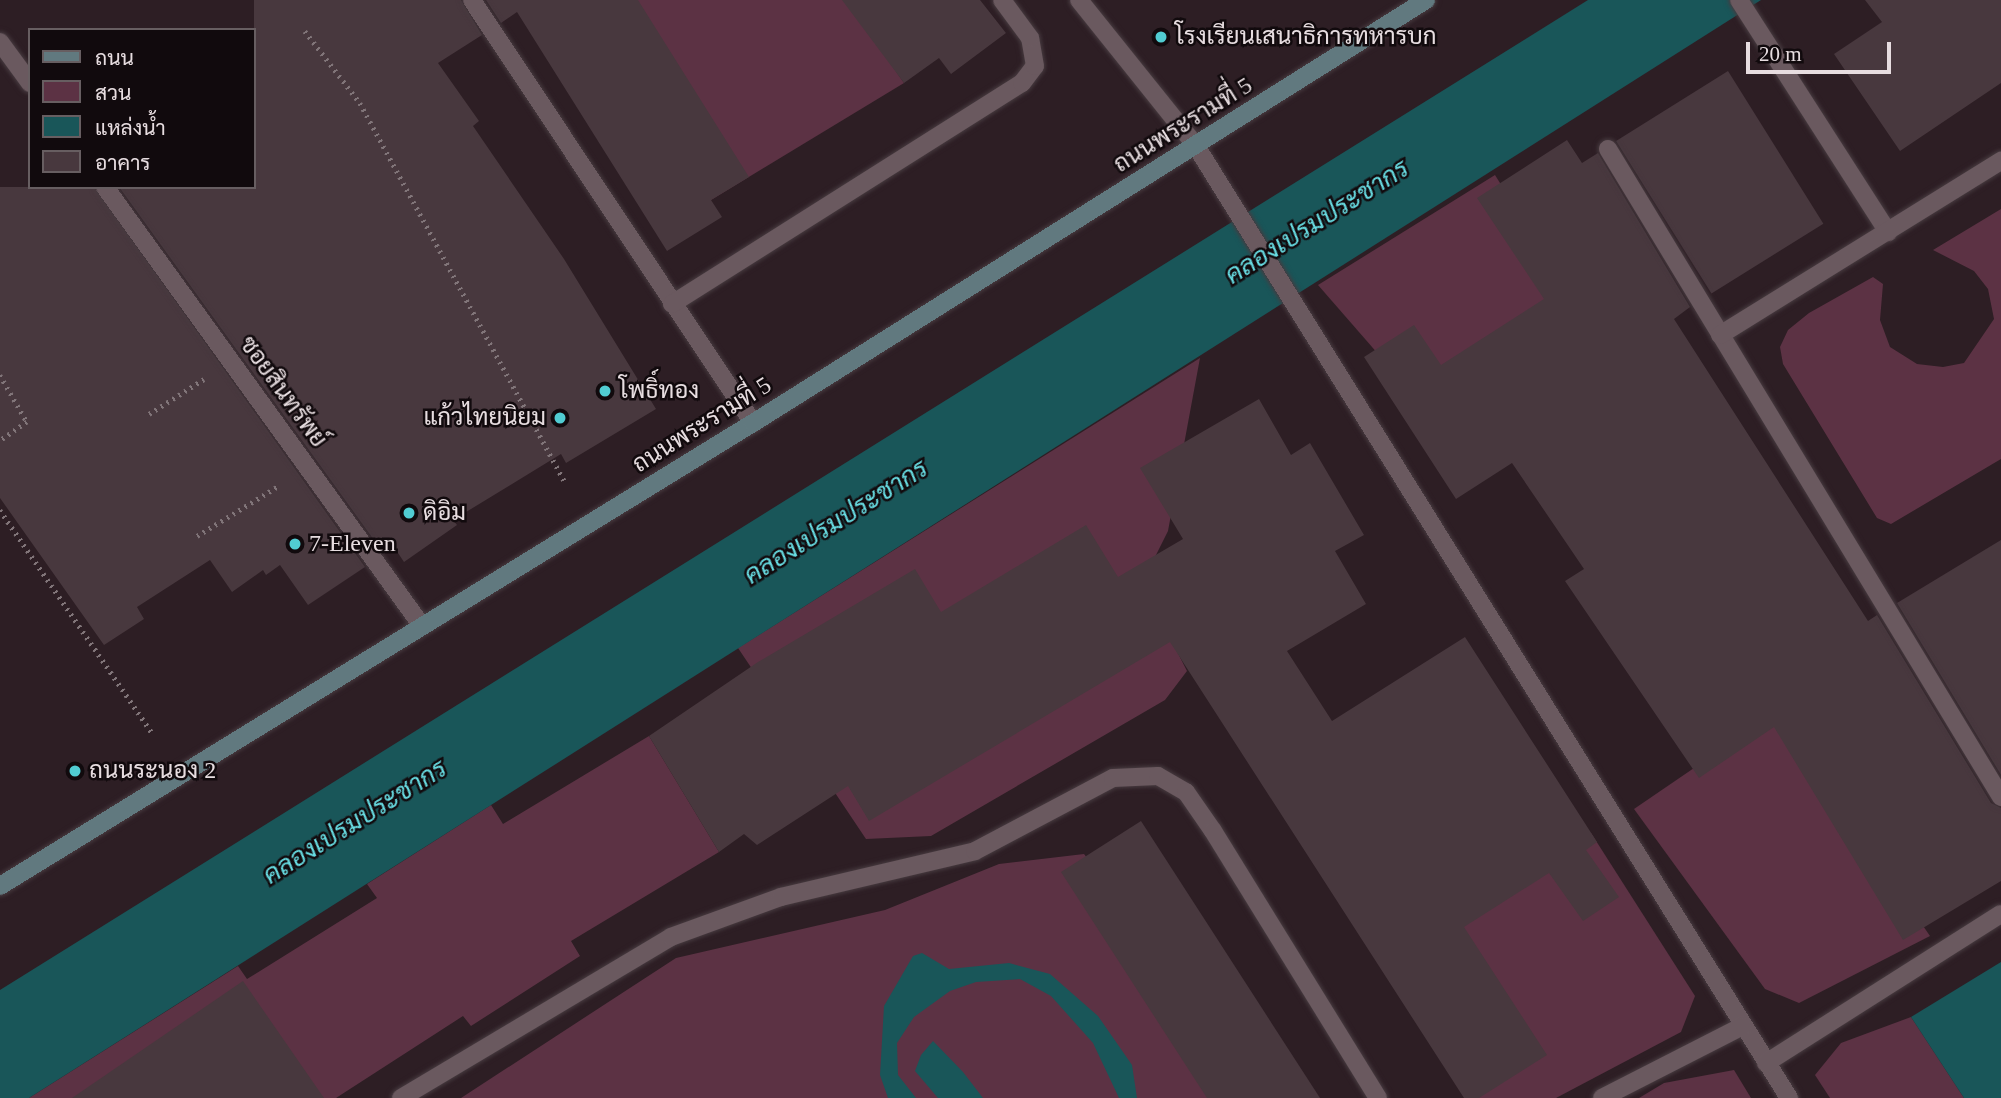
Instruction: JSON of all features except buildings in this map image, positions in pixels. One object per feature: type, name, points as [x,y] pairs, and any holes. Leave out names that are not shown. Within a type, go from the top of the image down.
[{"type":"main road","name":"ถนนพระรามที่ 5","points":[[0,886],[752,423],[1426,0]]},
{"type":"street","points":[[472,0],[752,423]]},
{"type":"street","points":[[672,304],[1022,82],[1035,66],[1030,38],[1002,0]]},
{"type":"street","points":[[1079,0],[1196,146],[1789,1098]]},
{"type":"street","points":[[1739,0],[1888,232]]},
{"type":"street","points":[[0,42],[28,80]]},
{"type":"street","points":[[1608,149],[2001,797]]},
{"type":"street","points":[[1720,335],[2001,161]]},
{"type":"street","name":"ซอยสินทรัพย์","points":[[106,189],[422,626]]},
{"type":"street","points":[[401,1098],[671,937],[780,897],[975,852],[1113,778],[1158,776],[1186,792],[1213,831],[1378,1098]]},
{"type":"street","points":[[1766,1063],[2001,914]]},
{"type":"street","points":[[1602,1098],[1744,1026]]},
{"type":"path","points":[[305,32],[360,103],[566,484]]},
{"type":"path","points":[[149,414],[231,362]]},
{"type":"path","points":[[0,375],[27,422],[0,441]]},
{"type":"path","points":[[197,536],[308,468]]},
{"type":"path","points":[[0,510],[153,734]]},
{"type":"green space","points":[[574,0],[847,0],[904,83],[711,200]]},
{"type":"green space","points":[[1495,175],[1598,339],[1440,425],[1318,285]]},
{"type":"green space","points":[[2001,209],[2001,459],[1891,524],[1877,518],[1783,364],[1780,347],[1788,330],[1809,313],[1873,277],[1883,284],[1880,320],[1890,347],[1917,364],[1943,367],[1964,363],[1994,319],[1988,289],[1974,271],[1933,250]]},
{"type":"green space","points":[[1200,358],[1168,531],[1142,583],[1187,671],[1165,700],[931,836],[866,839],[738,648]]},
{"type":"green space","points":[[1776,712],[1930,936],[1799,1003],[1765,989],[1634,809]]},
{"type":"green space","points":[[649,736],[719,852],[571,941],[580,956],[471,1026],[463,1016],[336,1098],[29,1098],[238,966],[247,979],[377,898],[367,884],[491,805],[503,824]]},
{"type":"green space","points":[[1591,833],[1695,996],[1681,1032],[1556,1098],[1469,1098],[1439,933]]},
{"type":"green space","points":[[1084,854],[1274,1098],[461,1098],[676,958],[885,910],[999,864]]},
{"type":"green space","points":[[1911,1017],[1964,1098],[1830,1098],[1815,1075],[1841,1043]]},
{"type":"green space","points":[[1734,1070],[1751,1098],[1639,1098],[1664,1083]]},
{"type":"water","name":"คลองเปรมประชากร","points":[[1588,0],[1761,0],[29,1098],[0,1098],[0,990]]},
{"type":"water","points":[[922,953],[949,969],[1009,963],[1050,974],[1098,1016],[1132,1065],[1137,1098],[1119,1098],[1093,1043],[1051,996],[1020,979],[976,982],[950,991],[914,1017],[897,1043],[898,1075],[916,1098],[888,1098],[880,1075],[884,1006],[913,956]]},
{"type":"water","points":[[2001,962],[2001,1098],[1964,1098],[1911,1017]]},
{"type":"water","points":[[933,1041],[963,1072],[983,1098],[938,1098],[915,1071],[921,1055]]},
{"type":"place","name":"โรงเรียนเสนาธิการทหารบก","points":[[1161,37]]},
{"type":"place","name":"โพธิ์ทอง","points":[[605,391]]},
{"type":"place","name":"แก้วไทยนิยม","points":[[560,418]]},
{"type":"place","name":"ดิอิม","points":[[409,513]]},
{"type":"place","name":"7-Eleven","points":[[295,544]]},
{"type":"place","name":"ถนนระนอง 2","points":[[75,771]]}]
